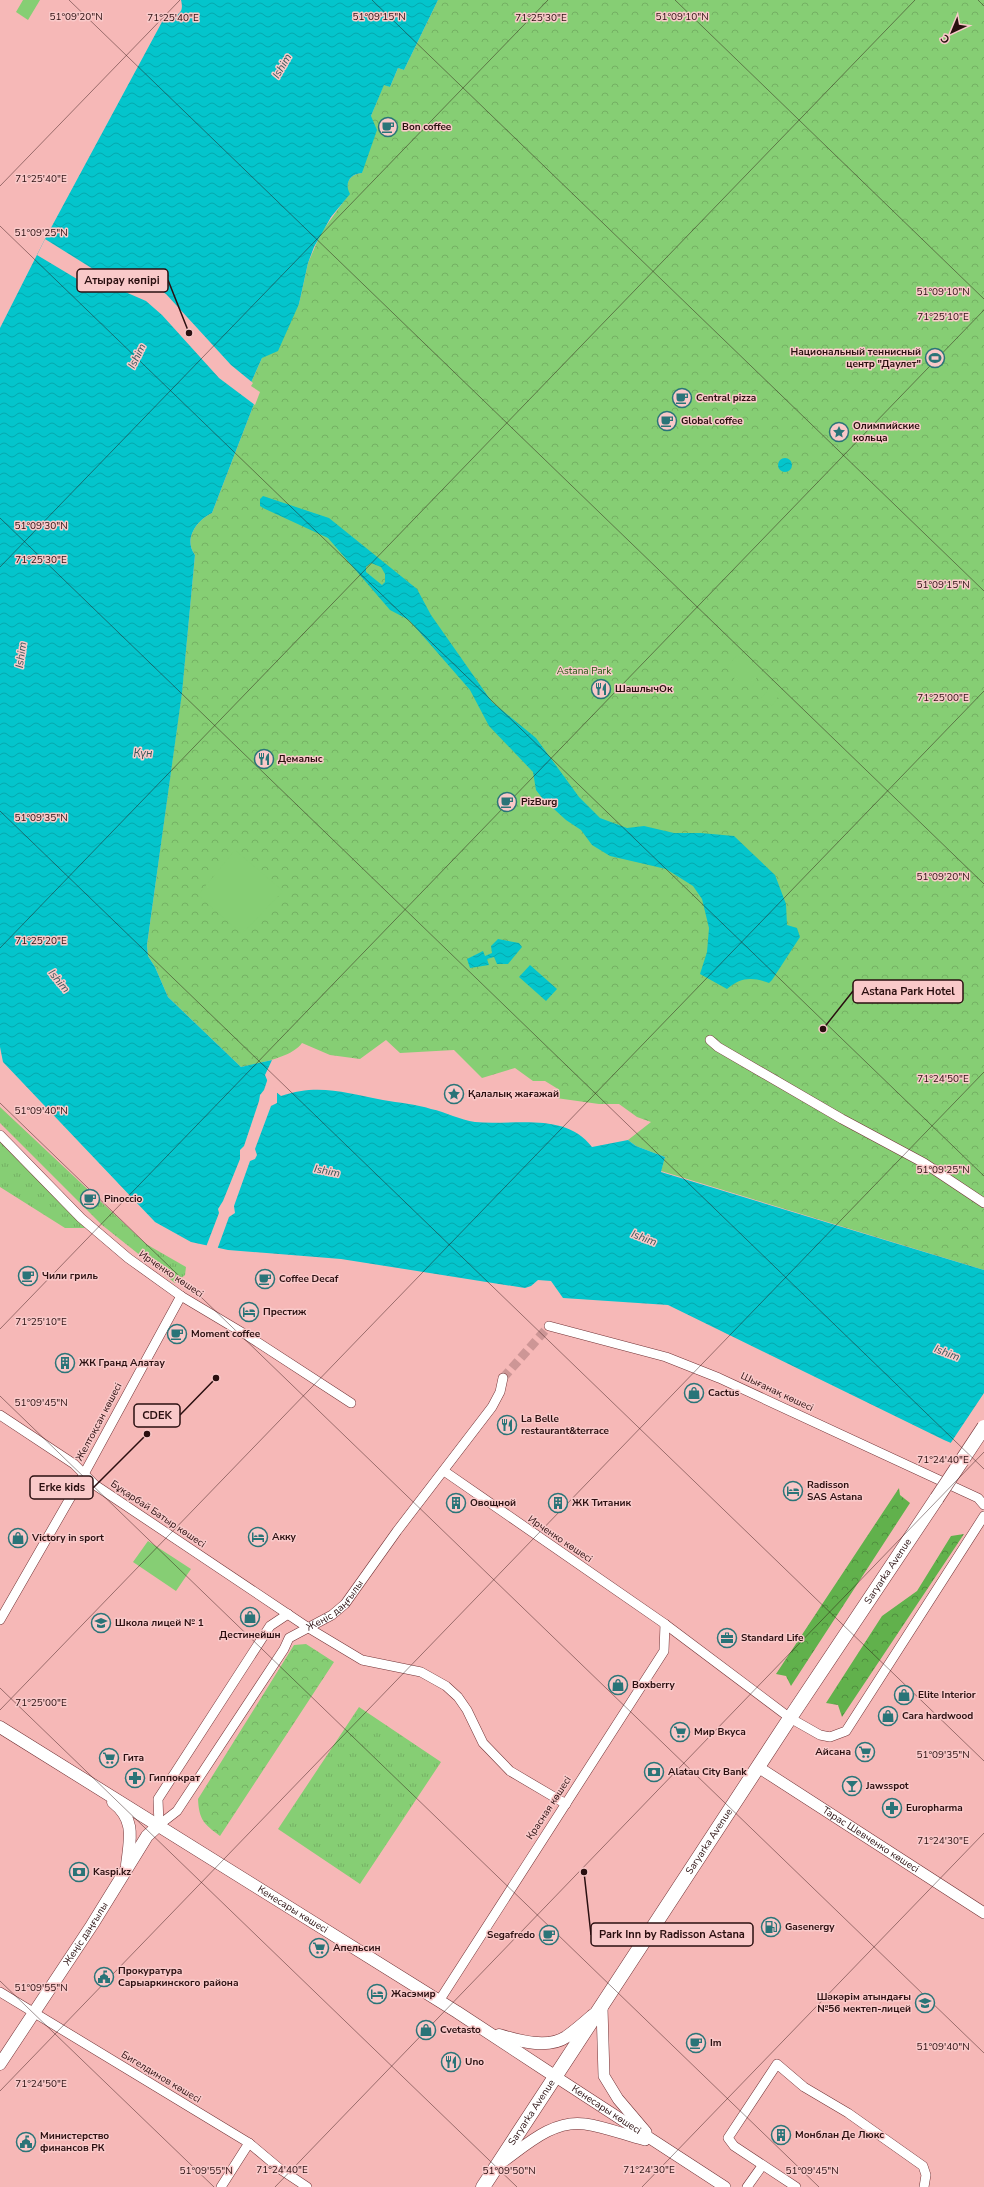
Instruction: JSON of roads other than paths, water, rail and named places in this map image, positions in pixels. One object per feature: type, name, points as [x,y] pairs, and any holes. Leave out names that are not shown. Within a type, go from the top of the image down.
[{"type":"main road","name":"Saryarka Avenue","points":[[483,2187],[602,2008],[790,1718],[984,1427]]},
{"type":"main road","name":"Кенесары көшесі","points":[[0,1727],[83,1777],[251,1885],[483,2029],[556,2077]]},
{"type":"main road","points":[[83,1777],[123,1811],[131,1828],[127,1868]]},
{"type":"main road","name":"Жеңіс даңғылы","points":[[0,2064],[147,1836],[159,1825]]},
{"type":"main road","points":[[483,2029],[525,2042],[547,2042],[565,2038],[602,2008]]},
{"type":"street","points":[[710,1040],[718,1047],[842,1119],[924,1163],[984,1203]]},
{"type":"street","name":"Ирченко көшесі","points":[[0,1135],[81,1218],[128,1258],[181,1296],[248,1336],[351,1403]]},
{"type":"street","name":"Желтоқсан көшесі","points":[[0,1620],[84,1474],[181,1296]]},
{"type":"street","name":"Шығанақ көшесі","points":[[549,1326],[666,1357],[719,1378],[978,1498],[984,1505]]},
{"type":"street","name":"Жеңіс даңғылы","points":[[159,1825],[177,1811],[284,1649],[289,1638],[307,1627],[332,1615],[346,1604],[492,1407],[500,1392],[503,1378]]},
{"type":"street","name":"Бұқарбай Батыр көшесі","points":[[0,1415],[74,1464],[95,1485],[307,1627],[362,1660],[421,1672],[446,1686],[458,1697],[467,1710],[483,1744],[510,1771],[566,1804]]},
{"type":"street","name":"Ирченко көшесі","points":[[444,1471],[665,1624],[790,1718],[820,1735],[830,1737],[846,1731],[984,1516]]},
{"type":"street","points":[[159,1825],[158,1800],[270,1626],[288,1614]]},
{"type":"street","name":"Красная көшесі","points":[[438,2001],[664,1651],[665,1624]]},
{"type":"street","name":"Тарас Шевченко көшесі","points":[[758,1767],[984,1913]]},
{"type":"street","name":"Бигелдинов көшесі","points":[[0,1992],[249,2143],[280,2169],[307,2187]]},
{"type":"street","points":[[602,2008],[604,2076],[618,2099],[654,2142]]},
{"type":"street","points":[[796,2187],[762,2166],[734,2146],[728,2138],[777,2064],[804,2087],[848,2113],[922,2166],[926,2175],[924,2187]]},
{"type":"street","name":"Кенесары көшесі","points":[[556,2077],[724,2187]]},
{"type":"street","points":[[497,2165],[535,2139],[563,2125],[584,2124],[654,2142]]},
{"type":"street","points":[[221,2187],[249,2143]]},
{"type":"street","points":[[747,2187],[762,2166]]},
{"type":"water","points":[[181,0],[438,0],[404,70],[398,68],[390,87],[384,85],[371,116],[377,130],[362,173],[354,175],[349,180],[348,190],[350,194],[331,217],[314,247],[308,263],[299,304],[278,351],[262,358],[249,387],[254,404],[212,513],[201,520],[193,531],[191,537],[190,543],[195,555],[182,693],[147,945],[148,956],[155,967],[168,997],[241,1067],[272,1060],[265,1075],[270,1087],[281,1096],[307,1090],[332,1090],[419,1106],[475,1122],[538,1122],[553,1124],[568,1128],[581,1136],[592,1147],[628,1140],[636,1146],[665,1157],[661,1172],[984,1270],[984,1457],[944,1440],[668,1305],[563,1298],[551,1281],[538,1280],[531,1286],[525,1288],[341,1259],[228,1250],[191,1242],[155,1222],[3,1062],[0,1047],[0,328],[45,239],[163,20],[175,16],[180,12],[182,9]]},
{"type":"water","points":[[782,458],[788,458],[792,462],[792,468],[788,472],[782,472],[778,468],[778,462]]},
{"type":"water","points":[[263,496],[329,518],[417,589],[431,615],[492,702],[536,738],[579,797],[600,818],[627,828],[644,826],[674,833],[701,833],[734,836],[775,875],[786,904],[787,925],[797,928],[800,937],[772,980],[769,983],[752,979],[742,980],[727,989],[700,974],[707,952],[709,928],[702,899],[693,886],[666,869],[610,856],[592,845],[581,830],[566,820],[543,799],[536,790],[533,772],[489,726],[470,690],[409,620],[390,610],[328,538],[263,508],[260,506],[260,499]],"holes":[[[371,563],[381,567],[385,574],[385,582],[382,585],[366,572],[366,567]]]},
{"type":"water","points":[[498,939],[519,943],[522,947],[508,964],[497,964],[494,957],[487,959],[489,965],[470,968],[467,959],[483,951],[485,956],[492,953],[491,946]]},
{"type":"water","points":[[530,965],[557,989],[546,1001],[519,977]]},
{"type":"tunnel","points":[[503,1378],[549,1326]]},
{"type":"place","name":"Bon coffee","points":[[388,127]]},
{"type":"place","name":"Атырау көпірі","points":[[189,333]]},
{"type":"place","name":"Национальный теннисный центр \"Даулет\"","points":[[935,358]]},
{"type":"place","name":"Central pizza","points":[[682,398]]},
{"type":"place","name":"Global coffee","points":[[667,421]]},
{"type":"place","name":"Олимпийские кольца","points":[[839,432]]},
{"type":"place","name":"ШашлычОк","points":[[601,689]]},
{"type":"place","name":"Демалыс","points":[[264,759]]},
{"type":"place","name":"PizBurg","points":[[507,802]]},
{"type":"place","name":"Astana Park Hotel","points":[[823,1029]]},
{"type":"place","name":"Қалалық жағажай","points":[[454,1094]]},
{"type":"place","name":"Pinoccio","points":[[90,1199]]},
{"type":"place","name":"Чили гриль","points":[[28,1276]]},
{"type":"place","name":"Coffee Decaf","points":[[265,1279]]},
{"type":"place","name":"Престиж","points":[[249,1312]]},
{"type":"place","name":"Moment coffee","points":[[177,1334]]},
{"type":"place","name":"ЖК Гранд Алатау","points":[[65,1363]]},
{"type":"place","name":"CDEK","points":[[216,1378]]},
{"type":"place","name":"Cactus","points":[[694,1393]]},
{"type":"place","name":"La Belle restaurant&terrace","points":[[507,1425]]},
{"type":"place","name":"Erke kids","points":[[147,1434]]},
{"type":"place","name":"Radisson SAS Astana","points":[[793,1491]]},
{"type":"place","name":"Овощной","points":[[456,1503]]},
{"type":"place","name":"ЖК Титаник","points":[[558,1503]]},
{"type":"place","name":"Акку","points":[[258,1537]]},
{"type":"place","name":"Victory in sport","points":[[18,1538]]},
{"type":"place","name":"Дестинейшн","points":[[250,1617]]},
{"type":"place","name":"Школа лицей № 1","points":[[101,1623]]},
{"type":"place","name":"Standard Life","points":[[727,1638]]},
{"type":"place","name":"Boxberry","points":[[618,1685]]},
{"type":"place","name":"Elite Interior","points":[[904,1695]]},
{"type":"place","name":"Cara hardwood","points":[[888,1716]]},
{"type":"place","name":"Мир Вкуса","points":[[680,1732]]},
{"type":"place","name":"Айсана","points":[[865,1752]]},
{"type":"place","name":"Гита","points":[[109,1758]]},
{"type":"place","name":"Alatau City Bank","points":[[654,1772]]},
{"type":"place","name":"Гиппократ","points":[[135,1778]]},
{"type":"place","name":"Jawsspot","points":[[852,1786]]},
{"type":"place","name":"Europharma","points":[[892,1808]]},
{"type":"place","name":"Kaspi.kz","points":[[79,1872]]},
{"type":"place","name":"Park Inn by Radisson Astana","points":[[584,1872]]},
{"type":"place","name":"Gasenergy","points":[[771,1927]]},
{"type":"place","name":"Segafredo","points":[[549,1935]]},
{"type":"place","name":"Апельсин","points":[[319,1948]]},
{"type":"place","name":"Прокуратура Сарыаркинского района","points":[[104,1977]]},
{"type":"place","name":"Жасэмир","points":[[377,1994]]},
{"type":"place","name":"Шәкәрім атындағы №56 мектеп-лицей","points":[[925,2003]]},
{"type":"place","name":"Cvetasto","points":[[426,2030]]},
{"type":"place","name":"Im","points":[[696,2043]]},
{"type":"place","name":"Uno","points":[[451,2062]]},
{"type":"place","name":"Монблан Де Люкс","points":[[781,2135]]},
{"type":"place","name":"Министерство финансов РК","points":[[26,2142]]},
{"type":"water label","name":"Ishim","points":[[282,66]]},
{"type":"water label","name":"Ishim","points":[[137,356]]},
{"type":"water label","name":"Ishim","points":[[21,655]]},
{"type":"water label","name":"Күн","points":[[143,753]]},
{"type":"water label","name":"Ishim","points":[[59,981]]},
{"type":"water label","name":"Ishim","points":[[327,1171]]},
{"type":"water label","name":"Ishim","points":[[644,1238]]},
{"type":"water label","name":"Ishim","points":[[947,1353]]},
{"type":"park label","name":"Astana Park","points":[[584,671]]}]
